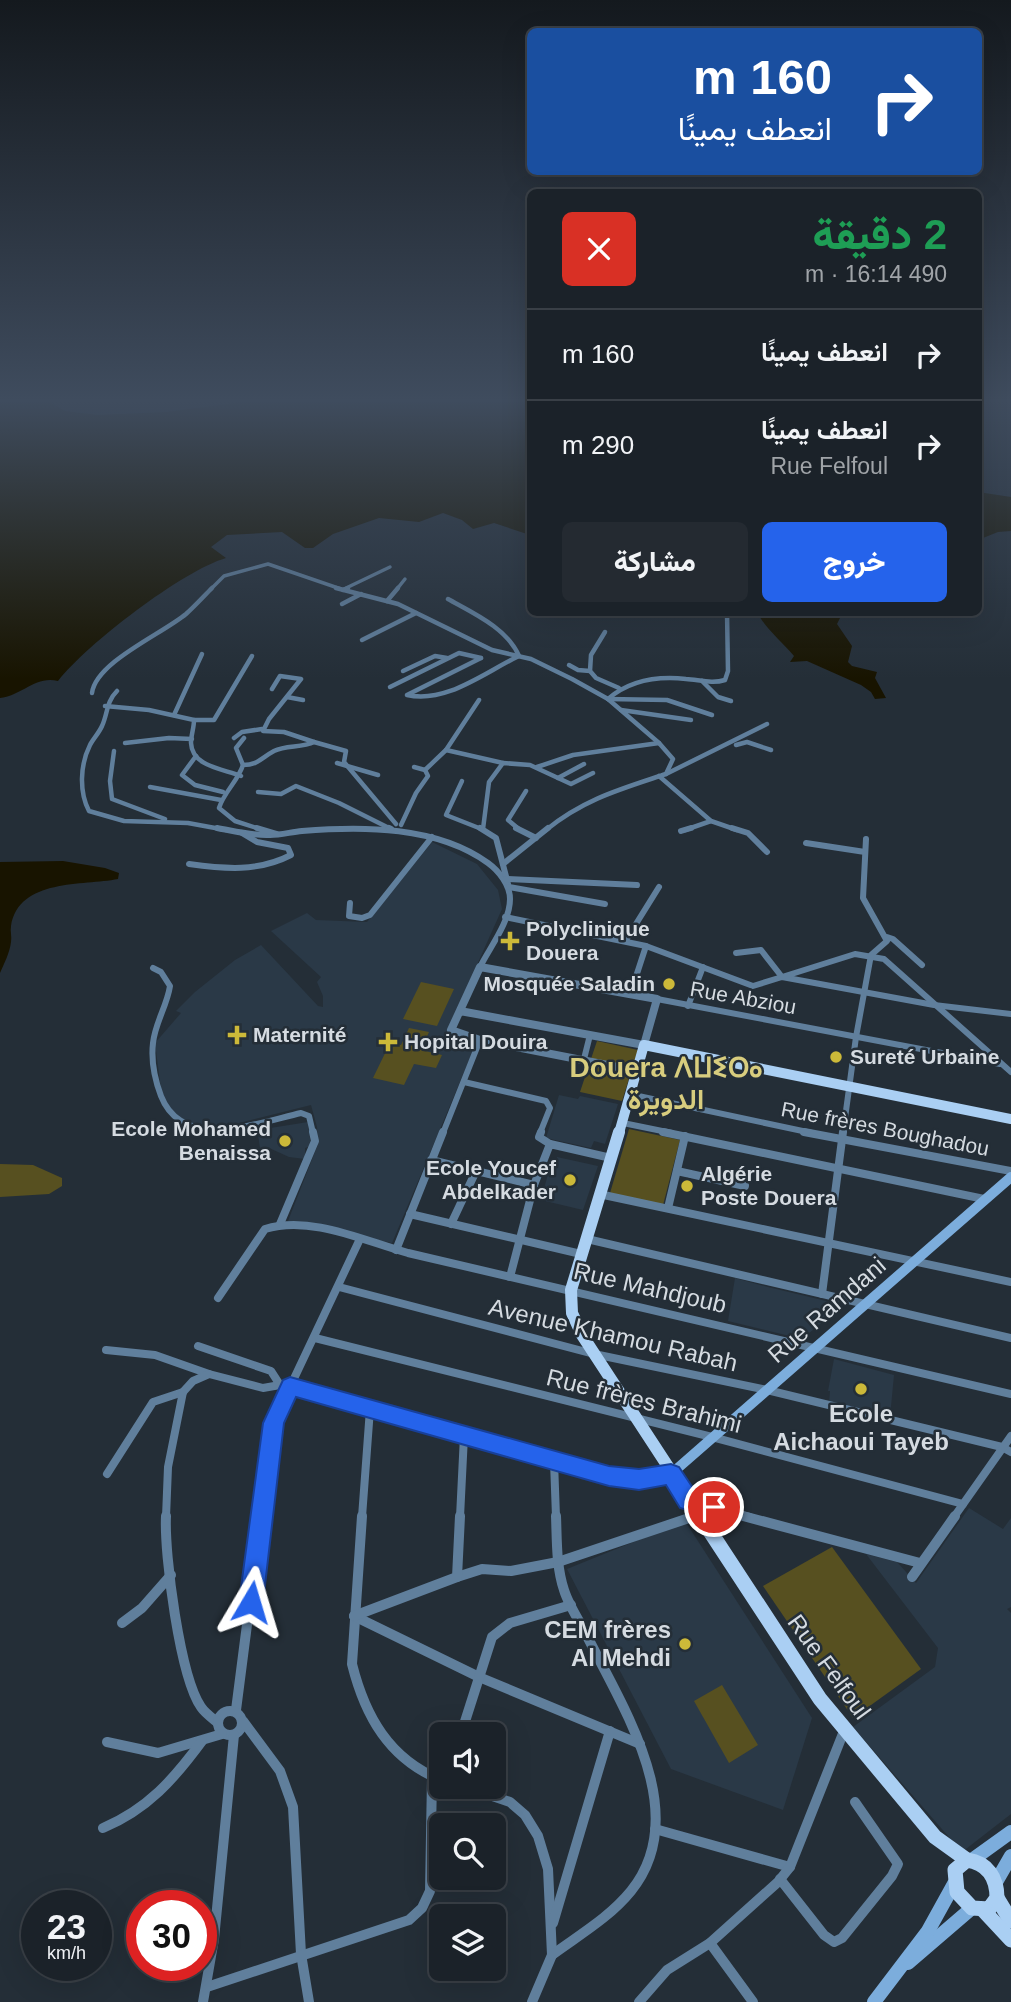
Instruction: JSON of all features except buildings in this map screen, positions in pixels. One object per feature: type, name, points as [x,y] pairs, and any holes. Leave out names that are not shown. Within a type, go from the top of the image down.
[{"type":"main road","points":[[571,1290],[623,1123],[644,1045],[1011,1119]]},
{"type":"main road","name":"Rue Ramdani","points":[[671,1474],[1011,1177]]},
{"type":"main road","name":"Rue Felfoul","points":[[571,1290],[572,1312],[594,1354],[820,1699],[962,1869]]},
{"type":"main road","points":[[874,2002],[935,1920],[962,1869],[1011,1832]]},
{"type":"main road","points":[[901,1969],[978,1909],[994,1905],[1011,1856]]},
{"type":"main road","points":[[962,1869],[984,1865],[1011,1921]]},
{"type":"main road","points":[[962,1869],[960,1899],[978,1909],[1011,1940]]},
{"type":"street","points":[[92,693],[93,685],[104,670],[185,615],[224,576],[268,564],[343,590],[387,601],[492,650],[519,656],[550,668],[608,699],[659,743],[673,759],[663,775]]},
{"type":"street","points":[[343,590],[390,566]]},
{"type":"street","points":[[387,601],[405,579]]},
{"type":"street","points":[[342,604],[361,594]]},
{"type":"street","points":[[448,599],[489,623],[515,647],[519,656]]},
{"type":"street","points":[[362,640],[417,613]]},
{"type":"street","points":[[608,699],[619,688],[663,679],[716,682],[725,680],[728,671],[727,616]]},
{"type":"street","points":[[605,632],[590,655],[590,671],[596,678],[619,688]]},
{"type":"street","points":[[390,687],[464,652],[481,658],[407,695],[425,698],[441,694],[519,656]]},
{"type":"street","points":[[174,715],[202,654]]},
{"type":"street","points":[[105,706],[194,720],[214,720],[252,656]]},
{"type":"street","points":[[403,671],[435,656],[447,658]]},
{"type":"street","points":[[569,665],[578,670],[590,671]]},
{"type":"street","points":[[262,729],[301,679],[279,676],[271,689]]},
{"type":"street","points":[[701,680],[718,697],[731,701]]},
{"type":"street","points":[[117,691],[105,706],[102,724],[85,761],[84,804],[89,811],[107,818],[170,821],[260,835],[394,829],[432,837],[485,861],[502,878],[509,890]]},
{"type":"street","points":[[287,696],[303,700]]},
{"type":"street","points":[[608,699],[667,701],[712,715]]},
{"type":"street","points":[[422,771],[446,750],[479,700]]},
{"type":"street","points":[[621,710],[691,720]]},
{"type":"street","points":[[194,720],[191,747],[196,756],[205,765],[227,769],[241,776]]},
{"type":"street","points":[[503,864],[567,813],[592,799],[663,775],[767,724]]},
{"type":"street","points":[[234,738],[242,732],[262,729],[343,749],[346,765],[394,829]]},
{"type":"street","points":[[125,743],[192,738]]},
{"type":"street","points":[[244,738],[236,748],[243,765],[241,776],[223,792],[219,808],[235,821],[279,835]]},
{"type":"street","points":[[243,765],[256,765],[276,750],[306,746],[314,742]]},
{"type":"street","points":[[708,755],[744,742],[771,751]]},
{"type":"street","points":[[537,767],[573,755],[659,743]]},
{"type":"street","points":[[446,750],[537,767],[574,784],[593,773]]},
{"type":"street","points":[[114,751],[110,781],[112,799],[170,821]]},
{"type":"street","points":[[196,756],[182,775],[183,778],[189,783],[223,792]]},
{"type":"street","points":[[227,758],[227,769]]},
{"type":"street","points":[[483,829],[489,782],[503,762]]},
{"type":"street","points":[[337,763],[378,775]]},
{"type":"street","points":[[558,778],[584,764]]},
{"type":"street","points":[[394,829],[428,776],[414,767]]},
{"type":"street","points":[[663,775],[711,821],[748,834],[767,852]]},
{"type":"street","points":[[462,781],[446,815],[483,829],[499,844],[509,890],[509,904],[451,1030],[480,1040],[638,1071]]},
{"type":"street","points":[[258,792],[280,794],[296,786],[394,829]]},
{"type":"street","points":[[150,787],[221,800]]},
{"type":"street","points":[[526,791],[508,820],[513,826],[536,838]]},
{"type":"street","points":[[681,831],[711,821]]},
{"type":"street","points":[[189,863],[237,869],[251,868],[291,855],[288,848],[257,842],[238,830]]},
{"type":"street","points":[[350,902],[349,916],[362,918],[370,915],[432,837]]},
{"type":"street","points":[[866,839],[863,898],[887,937],[922,965]]},
{"type":"street","points":[[806,843],[865,852]]},
{"type":"street","points":[[506,878],[637,885]]},
{"type":"street","points":[[625,940],[659,887]]},
{"type":"street","points":[[509,890],[605,904]]},
{"type":"street","points":[[505,917],[625,940],[753,986],[845,956],[871,955],[888,961],[1011,1072]]},
{"type":"street","points":[[822,1294],[856,1037],[871,955],[885,945],[887,937]]},
{"type":"street","points":[[630,995],[646,946]]},
{"type":"street","points":[[736,953],[761,950],[782,977],[864,994],[1011,1014]]},
{"type":"street","name":"Rue Abziou","points":[[480,967],[1000,1064]]},
{"type":"street","points":[[688,1006],[703,967]]},
{"type":"street","points":[[153,968],[161,972],[170,986],[153,1040],[152,1053],[164,1108],[173,1119],[188,1127],[217,1129],[301,1113],[309,1116],[315,1141],[280,1224],[265,1228],[218,1298]]},
{"type":"street","points":[[460,1011],[644,1045],[657,999]]},
{"type":"street","points":[[584,1059],[590,1035]]},
{"type":"street","points":[[396,1250],[480,1040]]},
{"type":"street","points":[[464,1082],[546,1101],[550,1108],[539,1137],[542,1141],[611,1158]]},
{"type":"street","name":"Rue frères Boughadou","points":[[629,1094],[844,1140],[1011,1171]]},
{"type":"street","points":[[623,1123],[985,1200]]},
{"type":"street","points":[[668,1208],[685,1136]]},
{"type":"street","points":[[510,1277],[534,1185],[550,1144]]},
{"type":"street","points":[[431,1160],[534,1185]]},
{"type":"street","points":[[451,1224],[475,1171]]},
{"type":"street","points":[[677,1171],[746,1186]]},
{"type":"street","points":[[599,1194],[1011,1282]]},
{"type":"street","points":[[410,1214],[581,1254]]},
{"type":"street","name":"Rue Mahdjoub","points":[[280,1224],[304,1224],[396,1250],[820,1346],[1011,1394]]},
{"type":"street","points":[[585,1239],[1011,1338]]},
{"type":"street","points":[[309,2002],[300,1954],[293,1807],[289,1788],[275,1759],[236,1710],[273,1423],[359,1241]]},
{"type":"street","name":"Avenue Khamou Rabah","points":[[339,1287],[594,1354],[767,1390],[1007,1450]]},
{"type":"street","name":"Rue frères Brahimi","points":[[315,1338],[712,1437],[963,1504]]},
{"type":"street","points":[[198,1346],[271,1371],[280,1385]]},
{"type":"street","points":[[106,1350],[155,1356],[263,1388],[280,1385],[290,1387],[624,1479],[671,1474]]},
{"type":"street","points":[[107,1474],[153,1402],[183,1392],[193,1381],[209,1374]]},
{"type":"street","points":[[183,1392],[168,1467],[164,1498],[165,1529],[179,1639],[187,1676],[201,1708],[217,1722],[222,1734]]},
{"type":"street","points":[[370,1409],[352,1664],[358,1691],[369,1720],[406,1760],[429,1774]]},
{"type":"street","points":[[457,1577],[464,1436]]},
{"type":"street","points":[[912,1577],[920,1563],[931,1554],[963,1504],[1007,1450],[1011,1436]]},
{"type":"street","points":[[552,1955],[616,1907],[633,1889],[645,1870],[655,1829],[657,1807],[655,1790],[640,1744],[564,1591],[558,1562],[554,1461]]},
{"type":"street","points":[[688,1500],[920,1563]]},
{"type":"street","points":[[354,1616],[482,1569],[511,1571],[558,1562],[697,1515]]},
{"type":"street","points":[[122,1623],[136,1615],[154,1591],[171,1575]]},
{"type":"street","points":[[465,1722],[492,1637],[499,1630],[523,1618],[571,1605]]},
{"type":"street","points":[[354,1616],[479,1677],[640,1744]]},
{"type":"street","points":[[217,1722],[225,1711],[236,1710]]},
{"type":"street","points":[[107,1742],[158,1753],[222,1734],[234,1735],[240,1730],[243,1721]]},
{"type":"street","points":[[639,2002],[667,1970],[710,1943],[790,1867],[845,1729]]},
{"type":"street","points":[[551,1928],[610,1731]]},
{"type":"street","points":[[203,2002],[214,1939],[234,1735]]},
{"type":"street","points":[[103,1828],[129,1819],[144,1808],[166,1787],[203,1741]]},
{"type":"street","points":[[207,1987],[409,1920],[426,1904],[430,1891],[436,1799]]},
{"type":"street","points":[[501,1799],[510,1802],[525,1815],[538,1836],[548,1869],[552,1955],[532,2002]]},
{"type":"street","points":[[780,1879],[824,1935],[834,1942],[842,1938],[892,1876],[898,1864],[855,1801]]},
{"type":"street","points":[[655,1829],[790,1867]]},
{"type":"street","points":[[710,1943],[753,2002]]},
{"type":"shaded area","points":[[0,491],[527,491],[527,534],[494,523],[473,529],[462,520],[443,513],[419,522],[379,518],[333,534],[313,548],[305,548],[282,532],[227,535],[211,547],[226,558],[185,578],[136,610],[90,648],[58,681],[36,683],[0,698]]},
{"type":"shaded area","points":[[982,493],[1011,497],[1011,531],[998,532],[982,538]]},
{"type":"shaded area","points":[[760,616],[844,616],[837,624],[852,646],[848,662],[852,666],[877,672],[875,678],[886,698],[875,699],[871,692],[861,685],[807,661],[790,662],[794,656]]},
{"type":"shaded area","name":"Hopital Douira","points":[[432,842],[477,864],[498,890],[502,909],[445,1036],[476,1044],[392,1243],[288,1221],[318,1144],[311,1105],[227,1126],[213,1128],[190,1125],[171,1111],[161,1090],[155,1043],[181,1013],[176,1011],[195,992],[235,960],[261,945],[318,1006],[323,1007],[323,996],[317,982],[321,977],[271,931],[307,913],[316,920],[367,922]]},
{"type":"shaded area","points":[[63,861],[105,868],[119,873],[118,879],[54,887],[26,899],[16,910],[11,926],[9,950],[0,973],[0,862]]},
{"type":"shaded area","points":[[421,982],[454,989],[437,1026],[403,1019]]},
{"type":"shaded area","points":[[409,1028],[429,1032],[421,1050],[442,1055],[436,1068],[414,1064],[404,1085],[373,1078],[390,1043],[401,1045]]},
{"type":"shaded area","points":[[597,1041],[638,1050],[622,1101],[580,1092]]},
{"type":"shaded area","points":[[559,1095],[578,1099],[580,1096],[618,1104],[605,1144],[594,1141],[591,1148],[546,1138]]},
{"type":"shaded area","name":"Ecole Mohamed Benaissa","points":[[308,1122],[311,1146],[305,1148],[305,1159],[289,1157],[267,1147],[260,1148],[258,1135],[265,1134],[264,1129]]},
{"type":"shaded area","points":[[629,1129],[680,1140],[663,1205],[610,1193]]},
{"type":"shaded area","name":"Ecole Youcef Abdelkader","points":[[557,1157],[598,1166],[583,1210],[541,1200],[548,1174],[551,1175]]},
{"type":"shaded area","points":[[0,1164],[33,1165],[62,1178],[62,1186],[49,1194],[0,1197]]},
{"type":"shaded area","points":[[735,1278],[843,1305],[802,1339],[728,1321]]},
{"type":"shaded area","name":"Ecole Aichaoui Tayeb","points":[[834,1359],[894,1375],[890,1417],[829,1403],[828,1391]]},
{"type":"shaded area","points":[[969,1508],[1003,1529],[1011,1518],[1011,1607],[1007,1609],[1011,1613],[1011,1814],[962,1852],[853,1727],[935,1667],[938,1648],[866,1554],[897,1562],[916,1583]]},
{"type":"shaded area","name":"CEM frères Al Mehdi","points":[[685,1521],[812,1718],[783,1810],[671,1769],[567,1569]]},
{"type":"shaded area","points":[[832,1547],[921,1669],[853,1718],[763,1586]]},
{"type":"shaded area","points":[[722,1685],[758,1745],[729,1763],[694,1701]]},
{"type":"place","name":"Polyclinique Douera","points":[[510,941]]},
{"type":"place","name":"Mosquée Saladin","points":[[669,984]]},
{"type":"place","name":"Maternité","points":[[237,1035]]},
{"type":"place","name":"Hopital Douira","points":[[388,1042]]},
{"type":"place","name":"Sureté Urbaine","points":[[836,1057]]},
{"type":"place","name":"Ecole Mohamed Benaissa","points":[[285,1141]]},
{"type":"place","name":"Ecole Youcef Abdelkader","points":[[570,1180]]},
{"type":"place","name":"Algérie Poste Douera","points":[[687,1186]]},
{"type":"place","name":"Ecole Aichaoui Tayeb","points":[[861,1389]]},
{"type":"place","name":"CEM frères Al Mehdi","points":[[685,1644]]},
{"type":"district","name":"Douera ⴷⵡⵉⵔⴰ الدويرة","points":[[666,1083]]},
{"type":"route","points":[[251,1602],[273,1423],[290,1387],[306,1389],[609,1476],[639,1479],[671,1474],[688,1500],[714,1507]]}]
